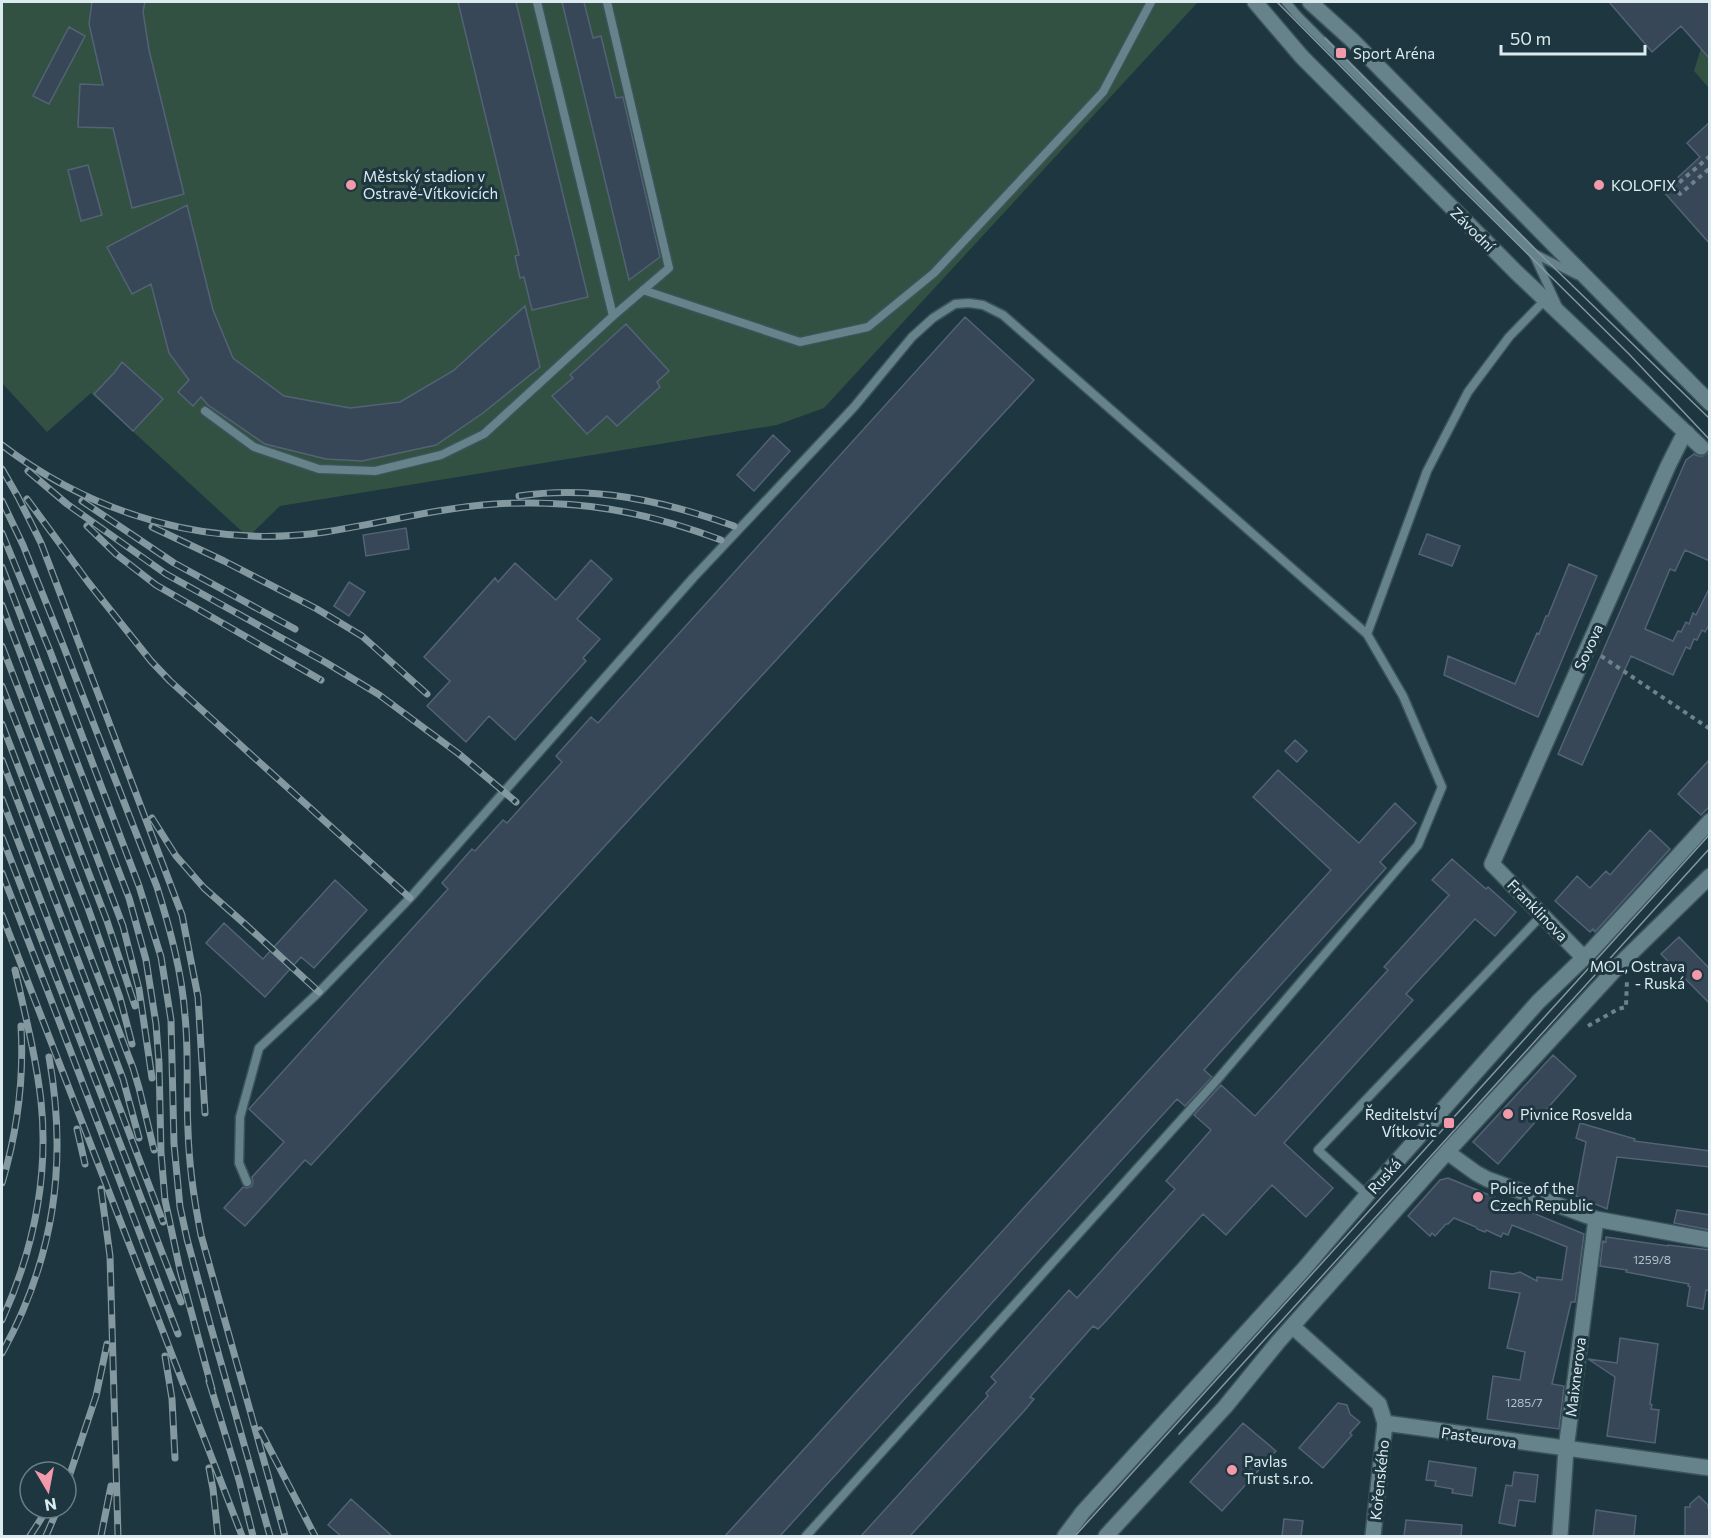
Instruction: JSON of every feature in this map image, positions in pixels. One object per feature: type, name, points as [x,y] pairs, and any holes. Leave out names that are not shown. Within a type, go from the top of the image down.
[{"type":"street","name":"Závodní","points":[[1255,2],[1308,62],[1510,266],[1701,447]]},
{"type":"street","points":[[1311,2],[1352,40],[1710,404]]},
{"type":"street","name":"Sovova","points":[[1492,864],[1668,465],[1687,433]]},
{"type":"street","name":"Ruská","points":[[1065,1536],[1083,1512],[1303,1270],[1538,1002],[1710,821]]},
{"type":"street","name":"Franklinova","points":[[1492,864],[1583,957]]},
{"type":"street","name":"Ruská","points":[[1106,1536],[1225,1407],[1292,1326],[1447,1152],[1624,960],[1710,876]]},
{"type":"street","points":[[1447,1152],[1487,1179],[1596,1219],[1710,1240]]},
{"type":"street","name":"Maixnerova","points":[[1560,1536],[1566,1449],[1596,1219]]},
{"type":"street","points":[[1292,1326],[1379,1404],[1385,1423]]},
{"type":"street","name":"Pasteurova","points":[[1385,1423],[1710,1468]]},
{"type":"street","name":"Kořenského","points":[[1373,1536],[1385,1423]]},
{"type":"lane","points":[[537,2],[613,316]]},
{"type":"lane","points":[[205,411],[254,447],[319,469],[375,471],[441,455],[484,434],[669,268],[607,2]]},
{"type":"lane","points":[[643,290],[800,342],[868,327],[934,273],[1103,92],[1151,2]]},
{"type":"lane","points":[[1279,2],[1297,15]]},
{"type":"lane","points":[[1286,2],[1533,253],[1592,282]]},
{"type":"lane","points":[[1533,253],[1560,313]]},
{"type":"lane","points":[[1367,634],[1427,471],[1468,392],[1509,337],[1546,299]]},
{"type":"lane","points":[[247,1182],[238,1162],[240,1117],[259,1048],[319,992],[410,898],[693,579],[854,406],[912,337],[933,318],[955,304],[983,305],[1003,315],[1367,634],[1403,696],[1443,787],[1418,845],[1217,1080],[806,1536]]},
{"type":"lane","points":[[1367,1195],[1318,1149],[1542,915]]},
{"type":"path","points":[[1710,156],[1674,187],[1680,194],[1710,168]]},
{"type":"path","points":[[1588,648],[1710,729]]},
{"type":"green space","points":[[2,2],[1198,2],[824,408],[777,425],[280,506],[248,537],[91,393],[47,432],[2,383]]},
{"type":"green space","points":[[1709,22],[1709,88],[1694,71]]},
{"type":"building","points":[[92,2],[145,2],[143,11],[149,50],[184,194],[132,208],[113,128],[78,127],[80,84],[103,85],[89,24]]},
{"type":"building","points":[[458,2],[516,2],[588,297],[532,310],[524,277],[520,278],[515,256],[519,255]]},
{"type":"building","points":[[562,2],[584,2],[593,38],[601,36],[616,98],[623,97],[660,257],[629,280]]},
{"type":"building","points":[[1609,2],[1710,2],[1710,59],[1681,26],[1652,52]]},
{"type":"building","points":[[69,27],[85,36],[49,104],[33,96]]},
{"type":"building","points":[[1710,122],[1710,244],[1663,191],[1700,157],[1687,143]]},
{"type":"building","points":[[88,165],[102,215],[81,221],[68,170]]},
{"type":"building","points":[[187,205],[213,310],[233,358],[284,396],[350,408],[400,402],[453,371],[525,306],[540,367],[483,413],[436,445],[362,461],[326,459],[265,444],[208,405],[201,397],[193,406],[178,392],[189,380],[169,353],[151,284],[132,294],[107,247]]},
{"type":"building","points":[[965,317],[1034,380],[311,1165],[305,1160],[245,1226],[224,1208],[243,1187],[252,1186],[252,1177],[284,1142],[249,1109],[448,889],[442,883],[472,849],[475,851],[503,820],[507,823],[562,762],[556,756],[591,717],[598,723]]},
{"type":"building","points":[[626,324],[669,371],[657,382],[660,387],[617,426],[607,416],[587,434],[552,396],[573,378],[570,375]]},
{"type":"building","points":[[122,362],[163,399],[133,431],[94,394]]},
{"type":"building","points":[[773,435],[790,451],[754,491],[737,475]]},
{"type":"building","points":[[1710,451],[1710,561],[1685,550],[1675,571],[1670,569],[1645,629],[1673,641],[1686,622],[1689,624],[1693,613],[1696,615],[1710,587],[1710,623],[1705,632],[1702,630],[1697,640],[1694,639],[1690,649],[1686,647],[1673,675],[1631,656],[1582,765],[1558,754],[1686,460],[1694,454],[1703,456]]},
{"type":"building","points":[[406,528],[409,549],[366,556],[363,535]]},
{"type":"building","points":[[1427,534],[1460,546],[1452,566],[1419,554]]},
{"type":"building","points":[[591,560],[612,579],[577,619],[600,639],[583,658],[586,661],[515,740],[489,716],[466,742],[427,706],[450,681],[424,657],[495,578],[498,582],[515,563],[556,600]]},
{"type":"building","points":[[1569,564],[1597,576],[1538,717],[1444,675],[1448,656],[1515,684],[1537,633],[1539,634],[1548,616]]},
{"type":"building","points":[[349,582],[365,592],[349,616],[334,606]]},
{"type":"building","points":[[1295,740],[1307,751],[1297,762],[1285,751]]},
{"type":"building","points":[[1710,759],[1710,806],[1701,815],[1678,794]]},
{"type":"building","points":[[1278,770],[1359,843],[1395,803],[1416,823],[1380,862],[1386,868],[1204,1070],[1212,1077],[1185,1106],[1177,1099],[780,1536],[725,1536],[1331,870],[1253,797]]},
{"type":"building","points":[[1650,830],[1670,849],[1595,932],[1593,929],[1590,932],[1555,901],[1577,876],[1590,888],[1606,871],[1610,875]]},
{"type":"building","points":[[1452,859],[1516,912],[1495,936],[1475,919],[1406,994],[1413,1000],[1284,1143],[1333,1188],[1306,1217],[1272,1185],[1226,1235],[1203,1214],[1105,1322],[1098,1329],[1093,1326],[1030,1397],[1034,1399],[1025,1410],[910,1536],[861,1536],[988,1396],[986,1393],[996,1382],[991,1377],[1069,1290],[1077,1298],[1175,1189],[1166,1181],[1211,1130],[1194,1115],[1221,1085],[1255,1116],[1388,970],[1384,967],[1449,895],[1432,880]]},
{"type":"building","points":[[335,880],[367,910],[314,968],[301,957],[265,997],[206,943],[224,923],[263,959]]},
{"type":"building","points":[[1679,937],[1710,969],[1710,1004],[1661,954]]},
{"type":"building","points":[[1553,1055],[1576,1076],[1498,1164],[1473,1142]]},
{"type":"building","points":[[1580,1123],[1635,1139],[1634,1141],[1710,1151],[1710,1167],[1617,1157],[1607,1209],[1576,1196],[1586,1142],[1576,1138]]},
{"type":"building","points":[[1448,1178],[1584,1234],[1575,1302],[1571,1302],[1552,1384],[1564,1386],[1559,1429],[1487,1419],[1493,1376],[1520,1380],[1525,1352],[1507,1348],[1520,1293],[1489,1288],[1491,1271],[1513,1274],[1520,1272],[1537,1281],[1537,1277],[1562,1280],[1567,1247],[1512,1225],[1508,1235],[1503,1233],[1501,1237],[1454,1218],[1435,1236],[1432,1233],[1430,1236],[1408,1216],[1440,1180]]},
{"type":"building","points":[[1677,1210],[1710,1215],[1710,1230],[1674,1223]]},
{"type":"building","points":[[1606,1237],[1710,1250],[1710,1291],[1706,1290],[1703,1309],[1687,1306],[1689,1284],[1600,1266],[1603,1241],[1606,1242]]},
{"type":"building","points":[[1620,1338],[1658,1344],[1650,1404],[1651,1409],[1659,1410],[1655,1443],[1607,1436],[1615,1377],[1588,1359],[1617,1363]]},
{"type":"building","points":[[1338,1403],[1347,1405],[1350,1414],[1360,1422],[1350,1433],[1352,1435],[1323,1468],[1299,1448]]},
{"type":"building","points":[[1243,1423],[1276,1451],[1222,1511],[1190,1482]]},
{"type":"building","points":[[1429,1461],[1476,1468],[1472,1496],[1452,1493],[1453,1489],[1435,1486],[1436,1481],[1426,1480]]},
{"type":"building","points":[[1514,1472],[1538,1475],[1535,1502],[1519,1500],[1515,1526],[1499,1523],[1506,1485],[1512,1486]]},
{"type":"building","points":[[1699,1496],[1710,1508],[1710,1536],[1685,1536],[1685,1507],[1690,1507],[1690,1504]]},
{"type":"building","points":[[351,1499],[392,1536],[341,1536],[328,1525]]},
{"type":"building","points":[[1596,1510],[1636,1516],[1634,1536],[1593,1536]]},
{"type":"building","points":[[1284,1519],[1303,1521],[1301,1536],[1282,1536]]},
{"type":"building","points":[[1406,1520],[1462,1525],[1461,1536],[1404,1536]]},
{"type":"tram line","points":[[1277,2],[1629,354],[1709,439]]},
{"type":"tram line","points":[[1325,38],[1545,259],[1710,419]]},
{"type":"tram line","points":[[1075,1536],[1710,834]]},
{"type":"tram line","points":[[1179,1434],[1710,848]]},
{"type":"railway","points":[[2,445],[38,470],[75,491],[114,508],[154,521],[196,530],[239,535],[282,536],[325,532],[473,506],[554,503],[610,509],[665,521],[721,540]]},
{"type":"railway","points":[[2,469],[41,543],[182,915],[198,997],[205,1113]]},
{"type":"railway","points":[[28,471],[67,504],[166,574],[378,694],[459,754],[516,802]]},
{"type":"railway","points":[[519,496],[547,493],[601,494],[681,509],[734,526]]},
{"type":"railway","points":[[27,499],[88,582],[151,661],[170,681],[410,898]]},
{"type":"railway","points":[[2,501],[23,545],[63,645],[157,887],[166,919],[178,967],[183,1000],[187,1044],[187,1116],[192,1183],[198,1222],[285,1536]]},
{"type":"railway","points":[[82,501],[174,563],[295,629]]},
{"type":"railway","points":[[87,526],[116,554],[156,585],[321,680]]},
{"type":"railway","points":[[152,527],[317,609],[362,636],[427,694]]},
{"type":"railway","points":[[2,533],[50,651],[139,886],[161,957],[171,1020],[174,1144],[180,1207],[210,1324],[270,1536]]},
{"type":"railway","points":[[2,567],[129,898],[146,960],[156,1024],[165,1200],[180,1270],[212,1389]]},
{"type":"railway","points":[[2,605],[123,926],[139,989],[152,1078]]},
{"type":"railway","points":[[2,646],[107,921],[135,1006]]},
{"type":"railway","points":[[2,686],[88,908],[120,998],[132,1044]]},
{"type":"railway","points":[[2,724],[133,1068],[154,1150]]},
{"type":"railway","points":[[2,760],[123,1079],[139,1138]]},
{"type":"railway","points":[[2,799],[163,1222]]},
{"type":"railway","points":[[152,818],[176,856],[204,888],[319,992]]},
{"type":"railway","points":[[2,837],[181,1302]]},
{"type":"railway","points":[[2,873],[178,1334]]},
{"type":"railway","points":[[2,915],[242,1536]]},
{"type":"railway","points":[[2,1320],[30,1240],[43,1158],[39,1085],[15,970]]},
{"type":"railway","points":[[2,1183],[12,1145],[18,1105],[21,1026]]},
{"type":"railway","points":[[2,1353],[20,1318],[34,1282],[45,1246],[52,1210],[57,1135],[55,1096],[49,1057]]},
{"type":"railway","points":[[77,1129],[85,1164]]},
{"type":"railway","points":[[101,1189],[110,1256],[118,1536]]},
{"type":"railway","points":[[75,1460],[96,1396],[107,1344]]},
{"type":"railway","points":[[165,1356],[172,1399],[175,1458]]},
{"type":"railway","points":[[209,1381],[239,1480],[253,1536]]},
{"type":"railway","points":[[260,1430],[315,1536]]},
{"type":"railway","points":[[209,1468],[218,1536]]},
{"type":"railway","points":[[101,1536],[111,1486]]},
{"type":"railway","points":[[30,1536],[40,1520]]},
{"type":"railway","points":[[46,1536],[53,1520]]},
{"type":"place","name":"Sport Aréna","points":[[1341,53]]},
{"type":"place","name":"Městský stadion v Ostravě-Vítkovicích","points":[[351,185]]},
{"type":"place","name":"KOLOFIX","points":[[1599,185]]},
{"type":"place","name":"MOL, Ostrava - Ruská","points":[[1697,975]]},
{"type":"place","name":"Pivnice Rosvelda","points":[[1508,1114]]},
{"type":"place","name":"Ředitelství Vítkovic","points":[[1449,1123]]},
{"type":"place","name":"Police of the Czech Republic","points":[[1478,1197]]},
{"type":"place","name":"Pavlas Trust s.r.o.","points":[[1232,1470]]}]
